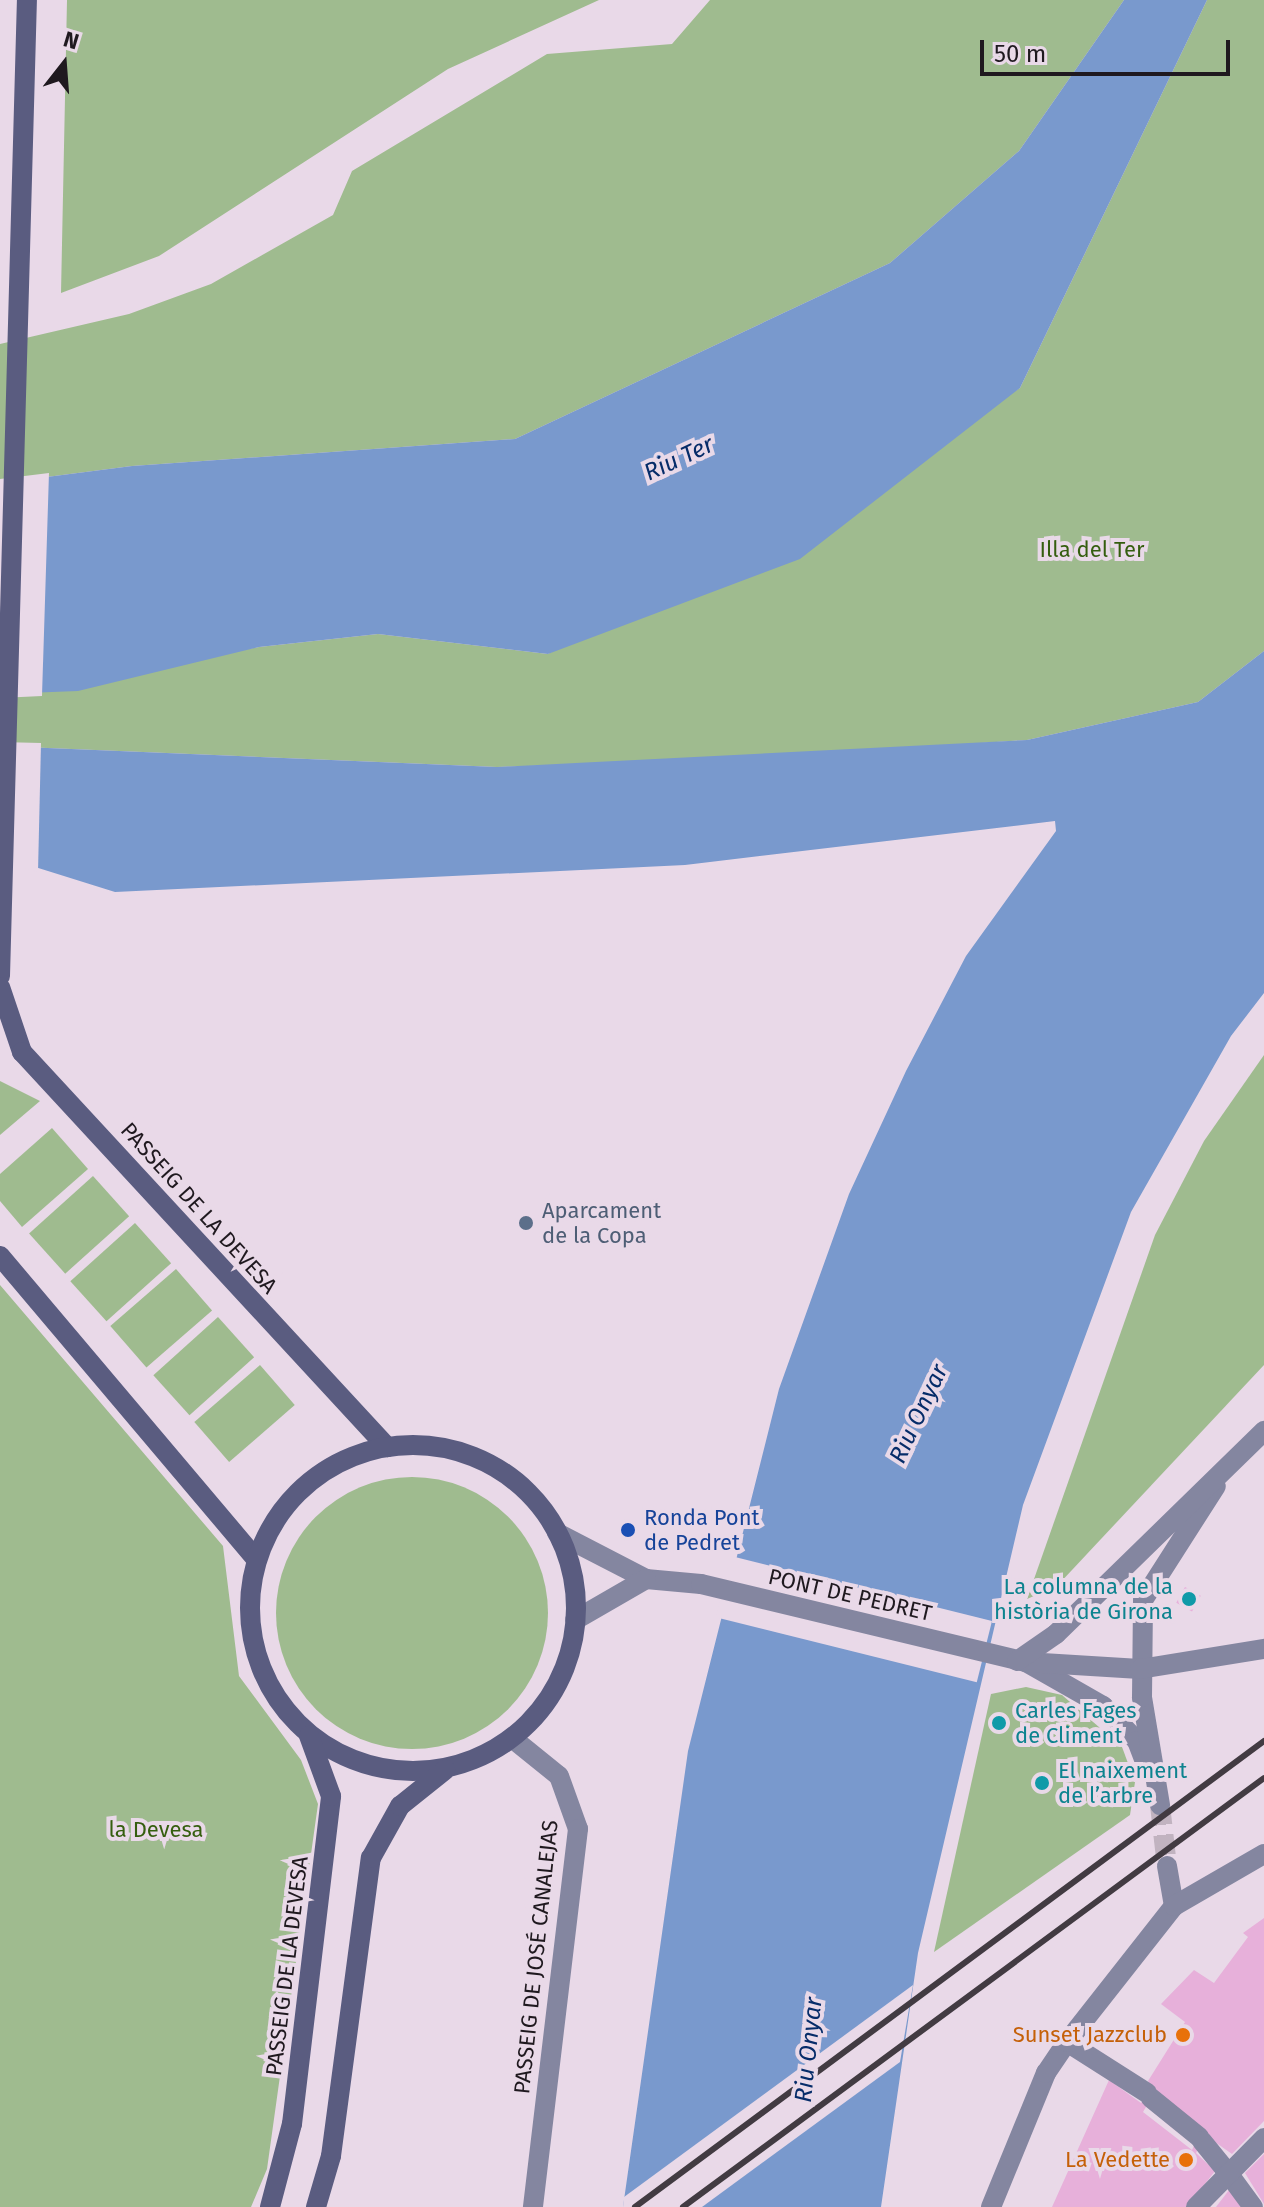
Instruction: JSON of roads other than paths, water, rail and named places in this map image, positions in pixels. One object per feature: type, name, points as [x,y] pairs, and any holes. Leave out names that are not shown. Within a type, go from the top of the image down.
[{"type":"main road","points":[[0,976],[27,0]]},
{"type":"main road","name":"PASSEIG DE LA DEVESA","points":[[0,987],[22,1052],[387,1447]]},
{"type":"main road","points":[[0,1256],[257,1560]]},
{"type":"main road","points":[[316,2207],[331,2156],[371,1858],[400,1806],[447,1768],[512,1738],[553,1691],[575,1620],[575,1589],[557,1533],[520,1486],[483,1461],[433,1447],[387,1447],[345,1460],[308,1484],[278,1517],[257,1560],[250,1616],[258,1660],[278,1699],[307,1732],[375,1767],[447,1768]]},
{"type":"main road","name":"PASSEIG DE LA DEVESA","points":[[270,2207],[292,2124],[331,1796],[307,1732]]},
{"type":"street","points":[[1021,1662],[1056,1634],[1264,1431]]},
{"type":"street","points":[[1021,1662],[1103,1706],[1137,1741],[1160,1805],[1140,1669],[1138,1632],[1154,1574],[1249,1446]]},
{"type":"street","points":[[557,1533],[646,1579]]},
{"type":"street","points":[[575,1620],[646,1579]]},
{"type":"street","name":"PONT DE PEDRET","points":[[646,1579],[701,1584],[1021,1662]]},
{"type":"street","points":[[1021,1662],[1140,1669],[1264,1649]]},
{"type":"street","name":"PASSEIG DE JOSÉ CANALEJAS","points":[[512,1738],[569,1790],[578,1829],[533,2207]]},
{"type":"street","points":[[991,2207],[1046,2073],[1067,2042],[1174,1906],[1264,1854]]},
{"type":"street","points":[[1167,1866],[1174,1906]]},
{"type":"street","points":[[1067,2042],[1149,2096],[1200,2139],[1253,2207]]},
{"type":"street","points":[[1196,2207],[1264,2138]]},
{"type":"water","name":"Riu Ter","points":[[1124,0],[1207,0],[1020,388],[800,559],[548,654],[378,634],[259,647],[78,691],[0,694],[0,483],[132,466],[515,439],[890,263],[1019,151]]},
{"type":"water","name":"Riu Onyar","points":[[1264,651],[1264,993],[1231,1036],[1131,1212],[1023,1505],[918,1953],[881,2207],[623,2207],[688,1751],[779,1389],[849,1194],[906,1071],[966,956],[1056,831],[1055,821],[685,865],[115,892],[0,856],[0,746],[497,767],[1027,740],[1198,702]]},
{"type":"tunnel","points":[[1160,1805],[1167,1866]]},
{"type":"railway","points":[[635,2207],[1264,1741]]},
{"type":"railway","points":[[683,2207],[1264,1778]]},
{"type":"place","name":"Aparcament de la Copa","points":[[526,1223]]},
{"type":"place","name":"Ronda Pont de Pedret","points":[[628,1530]]},
{"type":"place","name":"La columna de la història de Girona","points":[[1189,1599]]},
{"type":"place","name":"Carles Fages de Climent","points":[[999,1723]]},
{"type":"place","name":"El naixement de l’arbre","points":[[1042,1783]]},
{"type":"place","name":"Sunset Jazzclub","points":[[1183,2035]]},
{"type":"place","name":"La Vedette","points":[[1186,2160]]},
{"type":"park label","name":"Illa del Ter","points":[[1092,550]]},
{"type":"park label","name":"la Devesa","points":[[156,1830]]}]
